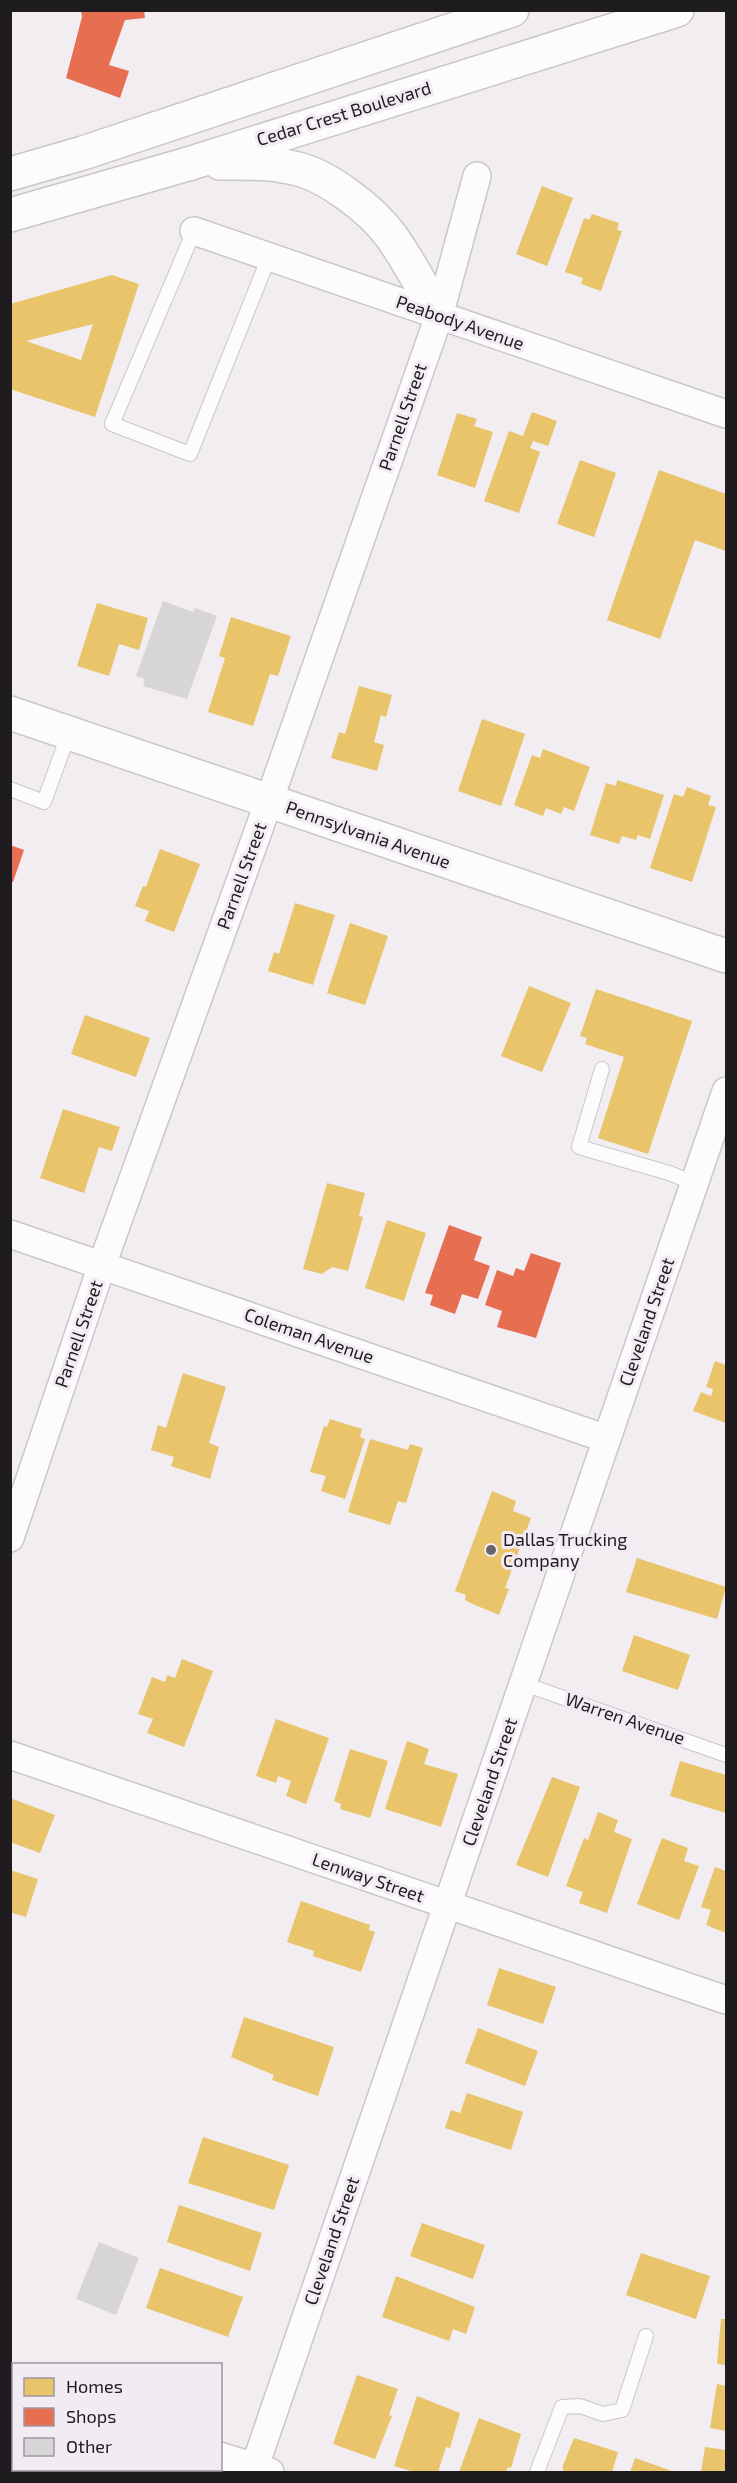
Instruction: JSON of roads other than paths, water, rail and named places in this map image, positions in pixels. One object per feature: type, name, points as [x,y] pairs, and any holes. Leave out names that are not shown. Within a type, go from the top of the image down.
[{"type":"main road","name":"Cedar Crest Boulevard","points":[[10,215],[188,164],[677,10]]},
{"type":"main road","points":[[10,174],[83,153],[507,11]]},
{"type":"main road","points":[[188,164],[259,162],[295,168],[326,180],[358,204],[390,235],[439,316]]},
{"type":"main road","name":"Pennsylvania Avenue","points":[[14,718],[69,733],[726,956]]},
{"type":"street","name":"Parnell Street","points":[[10,1539],[102,1265],[269,801],[439,316],[477,176]]},
{"type":"street","name":"Peabody Avenue","points":[[194,231],[726,414]]},
{"type":"street","name":"Cleveland Street","points":[[259,2471],[447,1905],[726,1091]]},
{"type":"street","name":"Coleman Avenue","points":[[10,1234],[607,1439]]},
{"type":"street","name":"Lenway Street","points":[[10,1755],[726,2000]]},
{"type":"street","points":[[222,2457],[259,2471]]},
{"type":"lane","points":[[194,231],[112,424],[190,454],[269,257]]},
{"type":"lane","points":[[10,789],[44,802],[69,733]]},
{"type":"lane","points":[[602,1069],[579,1147],[669,1173],[694,1183]]},
{"type":"lane","name":"Warren Avenue","points":[[524,1684],[726,1755]]},
{"type":"lane","points":[[537,2472],[562,2407],[580,2406],[603,2414],[622,2410],[646,2336]]},
{"type":"place","name":"Dallas Trucking Company","points":[[491,1550]]}]
